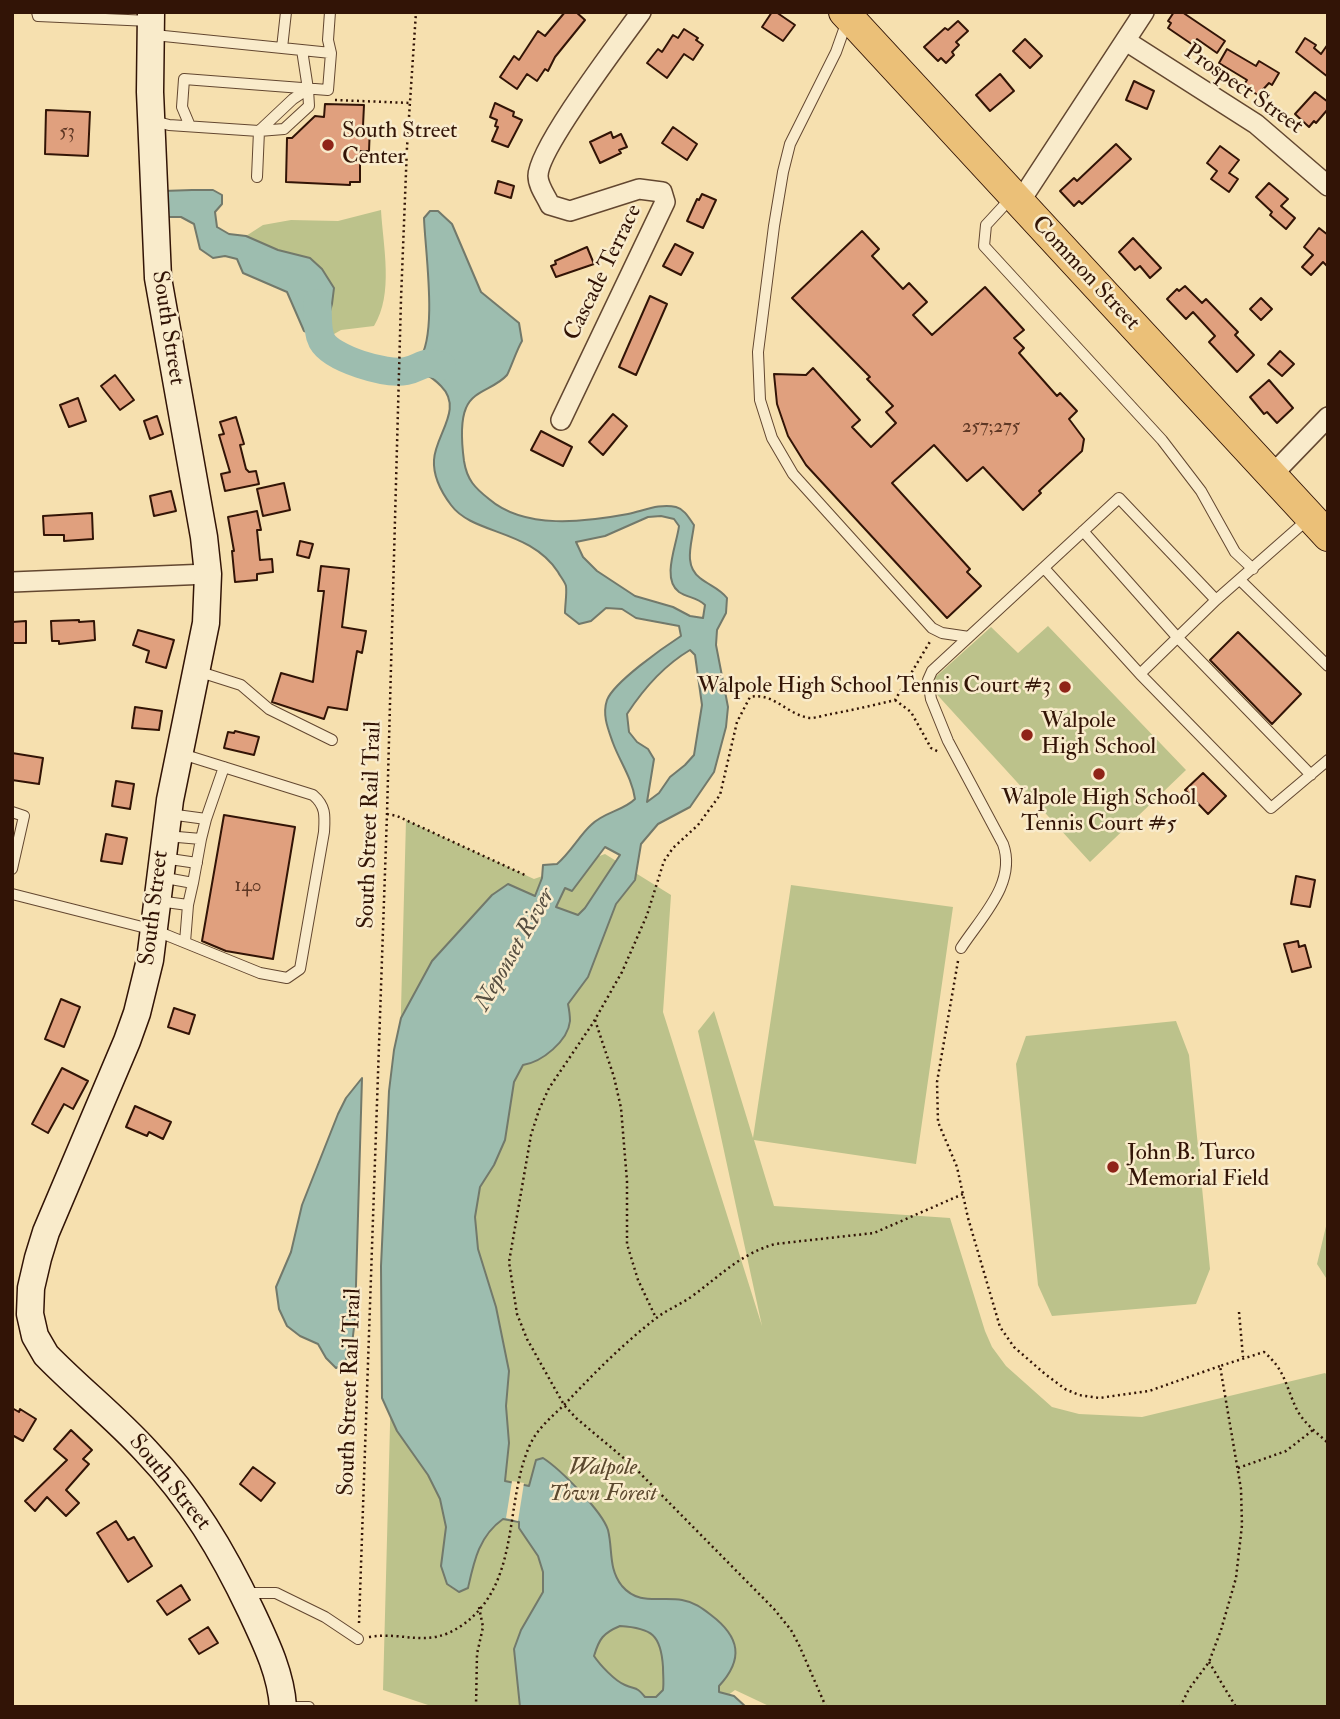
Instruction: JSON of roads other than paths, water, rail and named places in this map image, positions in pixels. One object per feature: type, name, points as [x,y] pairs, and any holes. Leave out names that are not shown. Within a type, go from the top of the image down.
[{"type":"main road","name":"Common Street","points":[[848,14],[1016,200],[1319,526]]},
{"type":"street","name":"Cascade Terrace","points":[[561,421],[665,202],[665,196],[662,192],[639,189],[570,211],[550,205],[538,176],[547,149],[641,12]]},
{"type":"street","points":[[1016,200],[1144,12]]},
{"type":"street","name":"South Street","points":[[150,23],[150,119],[158,278],[198,500],[208,574],[206,623],[179,753],[162,857],[150,960],[137,1013],[46,1232],[31,1288],[21,1310],[46,1355],[145,1450],[184,1495],[222,1553],[243,1594],[273,1663],[285,1707]]},
{"type":"street","name":"Prospect Street","points":[[1126,41],[1256,124],[1328,186]]},
{"type":"street","points":[[1272,475],[1328,417]]},
{"type":"street","points":[[12,582],[208,574]]},
{"type":"lane","points":[[37,12],[38,16],[76,15],[150,23],[282,48],[331,52]]},
{"type":"lane","points":[[282,48],[286,12]]},
{"type":"lane","points":[[190,126],[182,107],[184,79],[328,90],[330,12]]},
{"type":"lane","points":[[848,14],[836,52],[799,122],[785,163],[776,208],[758,352],[760,400],[772,438],[793,474],[937,632],[969,637]]},
{"type":"lane","points":[[150,119],[169,125],[259,131],[284,129],[309,106],[310,97],[302,50]]},
{"type":"lane","points":[[257,177],[259,131],[293,99],[308,89]]},
{"type":"lane","points":[[1016,200],[986,225],[984,246],[1162,440],[1201,491],[1235,552],[1253,569]]},
{"type":"lane","points":[[961,948],[995,898],[1006,875],[1008,858],[931,699],[928,680],[932,671],[1119,498],[1216,600]]},
{"type":"lane","points":[[1140,674],[1216,600],[1253,569],[1319,526]]},
{"type":"lane","points":[[1083,531],[1177,637],[1311,775]]},
{"type":"lane","points":[[1044,568],[1140,674],[1271,808],[1328,760]]},
{"type":"lane","points":[[1240,580],[1328,666]]},
{"type":"lane","points":[[196,671],[241,685],[268,709],[332,740]]},
{"type":"lane","points":[[12,894],[154,930],[260,974],[287,978],[300,969],[324,832],[325,815],[321,803],[313,795],[179,753]]},
{"type":"lane","points":[[185,942],[188,905],[201,839],[223,767]]},
{"type":"lane","points":[[12,812],[24,816],[12,869]]},
{"type":"lane","points":[[162,857],[206,819]]},
{"type":"lane","points":[[162,857],[201,839]]},
{"type":"lane","points":[[162,857],[197,863]]},
{"type":"lane","points":[[162,857],[193,883]]},
{"type":"lane","points":[[162,857],[188,905]]},
{"type":"lane","points":[[243,1594],[276,1593],[326,1617],[358,1639]]},
{"type":"lane","points":[[285,1707],[309,1707]]},
{"type":"water","points":[[213,190],[222,195],[222,204],[215,212],[217,227],[229,234],[246,236],[278,250],[310,258],[322,269],[334,288],[322,341],[304,331],[287,292],[243,273],[237,259],[225,256],[213,258],[200,249],[194,224],[181,217],[166,217],[163,191]]},
{"type":"water","points":[[430,211],[438,211],[452,224],[481,292],[519,323],[522,341],[507,375],[474,397],[464,414],[463,455],[472,483],[504,509],[537,519],[575,521],[658,507],[679,508],[694,525],[690,560],[695,573],[727,598],[726,613],[717,630],[716,645],[728,707],[726,727],[714,772],[690,807],[658,824],[641,844],[635,880],[616,904],[588,977],[568,1004],[568,1029],[559,1043],[546,1055],[523,1065],[514,1082],[505,1140],[480,1187],[475,1217],[478,1249],[496,1307],[509,1371],[506,1406],[509,1443],[505,1481],[529,1486],[536,1460],[543,1458],[559,1471],[580,1491],[604,1522],[608,1530],[615,1572],[622,1586],[635,1596],[643,1598],[686,1601],[721,1623],[733,1640],[735,1657],[732,1667],[719,1686],[719,1692],[734,1696],[746,1707],[520,1707],[514,1649],[521,1630],[543,1592],[543,1572],[538,1556],[519,1528],[519,1522],[503,1519],[483,1541],[475,1559],[468,1588],[459,1592],[447,1584],[441,1566],[446,1527],[440,1499],[428,1475],[397,1431],[382,1398],[381,1266],[389,1091],[401,1018],[432,961],[492,895],[508,884],[535,896],[542,878],[543,865],[557,864],[596,821],[635,799],[605,717],[607,700],[629,675],[681,636],[679,626],[636,618],[622,609],[606,608],[591,621],[579,624],[565,613],[566,586],[546,558],[518,540],[461,515],[444,495],[434,460],[450,404],[447,395],[435,380],[423,375],[408,375],[408,364],[419,360],[428,332],[429,292],[424,218]],"holes":[[[648,517],[674,519],[679,526],[671,561],[671,579],[679,592],[705,605],[703,618],[635,596],[597,571],[583,557],[576,542],[605,536]],[[690,650],[695,655],[702,705],[694,755],[670,777],[659,793],[647,802],[654,759],[648,749],[637,742],[629,732],[627,714],[640,695],[671,663]],[[605,847],[620,855],[578,915],[556,907],[565,888],[572,891]],[[620,1626],[640,1629],[647,1631],[657,1640],[662,1656],[663,1690],[656,1697],[645,1697],[638,1690],[621,1683],[594,1656],[602,1637]]]},
{"type":"water","points":[[362,1078],[355,1319],[352,1344],[344,1364],[336,1368],[318,1344],[300,1336],[287,1326],[279,1309],[276,1287],[291,1252],[302,1205],[338,1114],[346,1098]]},
{"type":"waterway","name":"Neponset River","points":[[317,303],[320,336],[328,348],[337,354],[386,371],[406,371],[426,364],[442,366]]},
{"type":"place","name":"South Street Center","points":[[328,145]]},
{"type":"place","name":"Walpole High School Tennis Court #3","points":[[1065,687]]},
{"type":"place","name":"Walpole High School","points":[[1027,735]]},
{"type":"place","name":"Walpole High School Tennis Court #5","points":[[1099,774]]},
{"type":"place","name":"John B. Turco Memorial Field","points":[[1113,1167]]},
{"type":"park label","name":"Walpole Town Forest","points":[[603,1482]]}]
